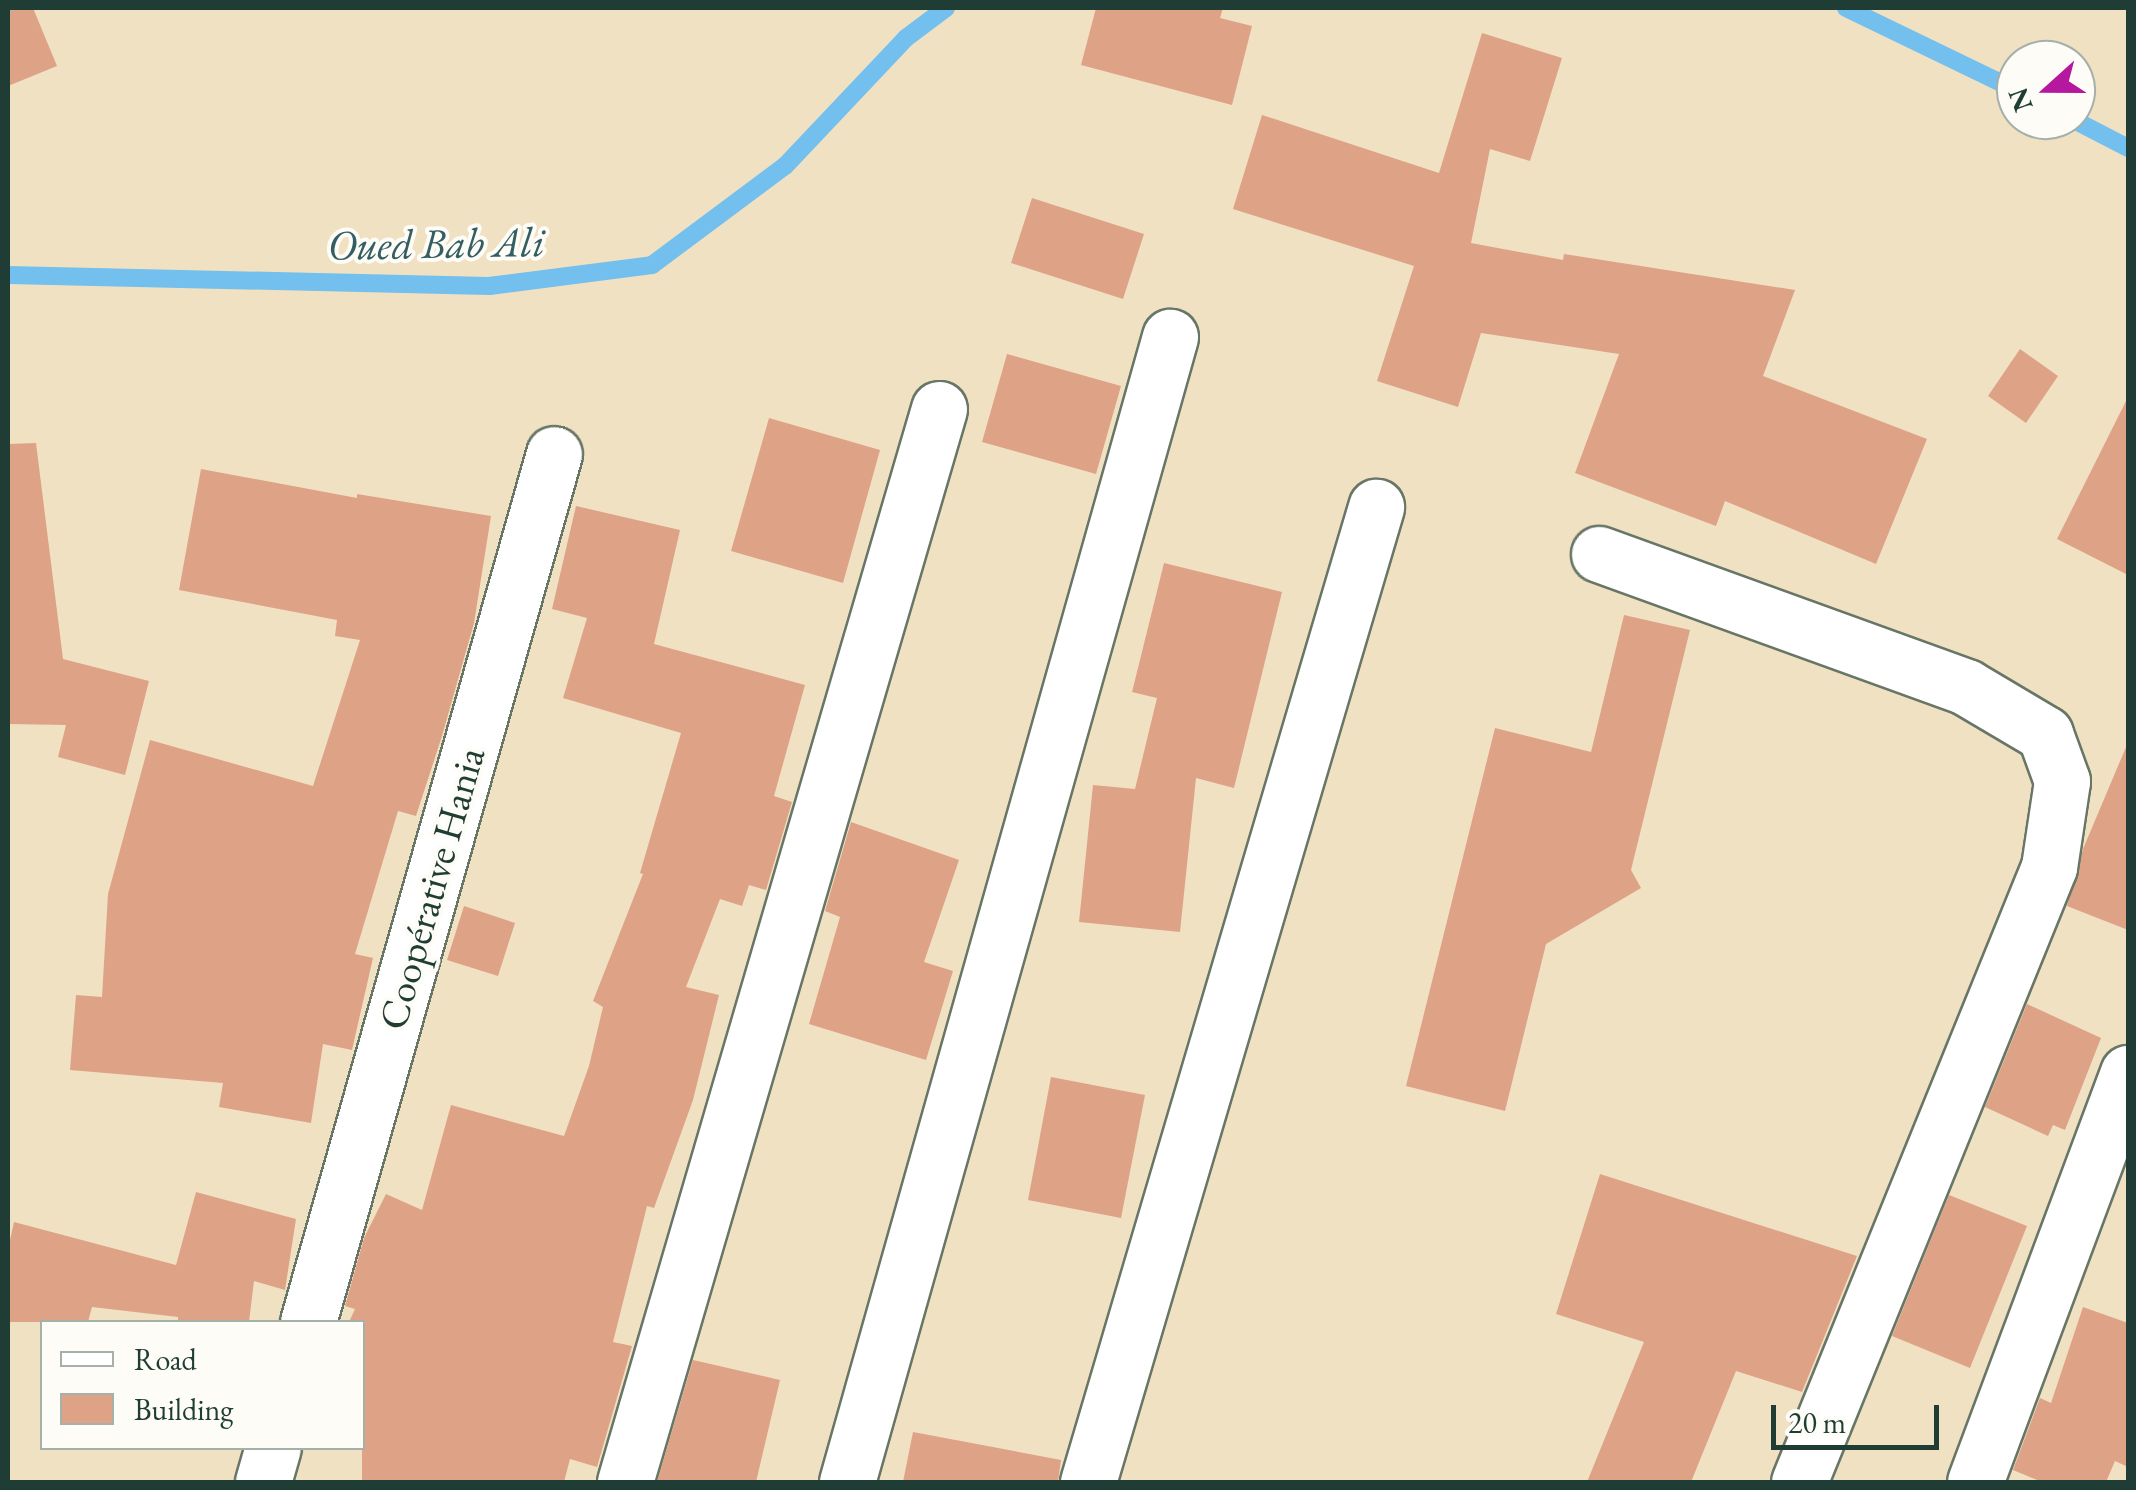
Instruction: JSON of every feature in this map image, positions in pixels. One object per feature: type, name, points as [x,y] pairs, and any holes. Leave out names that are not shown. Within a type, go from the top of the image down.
[{"type":"street","points":[[847,1482],[1170,338]]},
{"type":"street","points":[[625,1482],[940,408]]},
{"type":"street","name":"Coopérative Hania","points":[[309,1320],[554,454]]},
{"type":"street","points":[[1088,1482],[1376,507]]},
{"type":"street","points":[[1599,554],[1966,687],[2046,734],[2062,781],[2049,867],[1799,1482]]},
{"type":"street","points":[[1975,1482],[2128,1074]]},
{"type":"street","points":[[263,1482],[272,1450]]},
{"type":"building","points":[[8,8],[33,8],[57,66],[8,86]]},
{"type":"building","points":[[1096,8],[1223,8],[1220,18],[1252,26],[1232,105],[1081,65]]},
{"type":"building","points":[[1482,33],[1562,58],[1530,161],[1490,149],[1471,243],[1563,260],[1564,254],[1795,290],[1763,376],[1927,439],[1876,564],[1725,501],[1716,526],[1575,473],[1619,354],[1481,333],[1458,407],[1377,381],[1414,266],[1233,209],[1262,115],[1439,173]]},
{"type":"building","points":[[1032,198],[1144,234],[1123,299],[1011,263]]},
{"type":"building","points":[[2020,349],[2058,376],[2026,423],[1988,396]]},
{"type":"building","points":[[1007,354],[1121,386],[1096,474],[982,442]]},
{"type":"building","points":[[2128,397],[2128,575],[2057,539]]},
{"type":"building","points":[[769,418],[880,450],[843,583],[731,551]]},
{"type":"building","points":[[36,443],[63,659],[149,681],[125,775],[58,757],[66,725],[8,724],[8,444]]},
{"type":"building","points":[[201,469],[357,498],[357,494],[491,516],[474,623],[442,736],[416,816],[398,811],[355,954],[373,958],[352,1050],[323,1044],[311,1123],[219,1107],[223,1083],[70,1070],[76,995],[102,997],[108,894],[150,740],[313,786],[360,640],[335,636],[337,620],[179,590]]},
{"type":"building","points":[[576,506],[680,530],[654,644],[805,685],[774,796],[792,802],[766,890],[749,885],[742,906],[720,899],[686,987],[719,995],[693,1100],[654,1208],[647,1206],[613,1342],[632,1346],[597,1467],[570,1459],[564,1482],[362,1482],[365,1320],[350,1320],[355,1309],[345,1306],[364,1238],[386,1194],[422,1210],[451,1105],[564,1136],[589,1066],[603,1007],[593,1001],[643,874],[640,873],[681,733],[563,698],[587,618],[552,609]]},
{"type":"building","points":[[1164,563],[1282,592],[1234,788],[1196,778],[1180,932],[1079,922],[1093,785],[1135,789],[1157,698],[1132,692]]},
{"type":"building","points":[[1624,615],[1690,630],[1631,870],[1641,888],[1546,944],[1505,1111],[1406,1086],[1495,728],[1591,752]]},
{"type":"building","points":[[2126,747],[2128,930],[2067,906],[2083,849]]},
{"type":"building","points":[[851,822],[959,860],[924,962],[953,971],[926,1060],[809,1024],[840,917],[825,911]]},
{"type":"building","points":[[464,906],[515,923],[498,976],[447,960]]},
{"type":"building","points":[[2027,1004],[2101,1038],[2065,1130],[2053,1125],[2048,1136],[1985,1107]]},
{"type":"building","points":[[1051,1077],[1145,1095],[1121,1218],[1028,1200]]},
{"type":"building","points":[[1600,1174],[1857,1256],[1802,1392],[1736,1371],[1691,1482],[1587,1482],[1644,1342],[1556,1314]]},
{"type":"building","points":[[196,1192],[296,1219],[285,1290],[254,1281],[249,1320],[178,1320],[92,1307],[89,1320],[8,1322],[8,1249],[14,1222],[176,1265]]},
{"type":"building","points":[[1949,1195],[2027,1226],[1970,1368],[1892,1336]]},
{"type":"building","points":[[2083,1307],[2128,1323],[2128,1467],[2115,1461],[2106,1482],[2042,1482],[2013,1470],[2040,1398],[2051,1403]]},
{"type":"building","points":[[693,1360],[780,1380],[756,1482],[657,1482]]},
{"type":"building","points":[[913,1432],[1061,1460],[1058,1482],[903,1482]]},
{"type":"waterway","name":"Oued Bab Ali","points":[[8,275],[489,286],[652,265],[785,166],[906,38],[946,8]]},
{"type":"waterway","name":"Oued Bab Ali","points":[[1846,8],[1996,80]]},
{"type":"waterway","name":"Oued Bab Ali","points":[[2096,131],[2128,148]]}]
